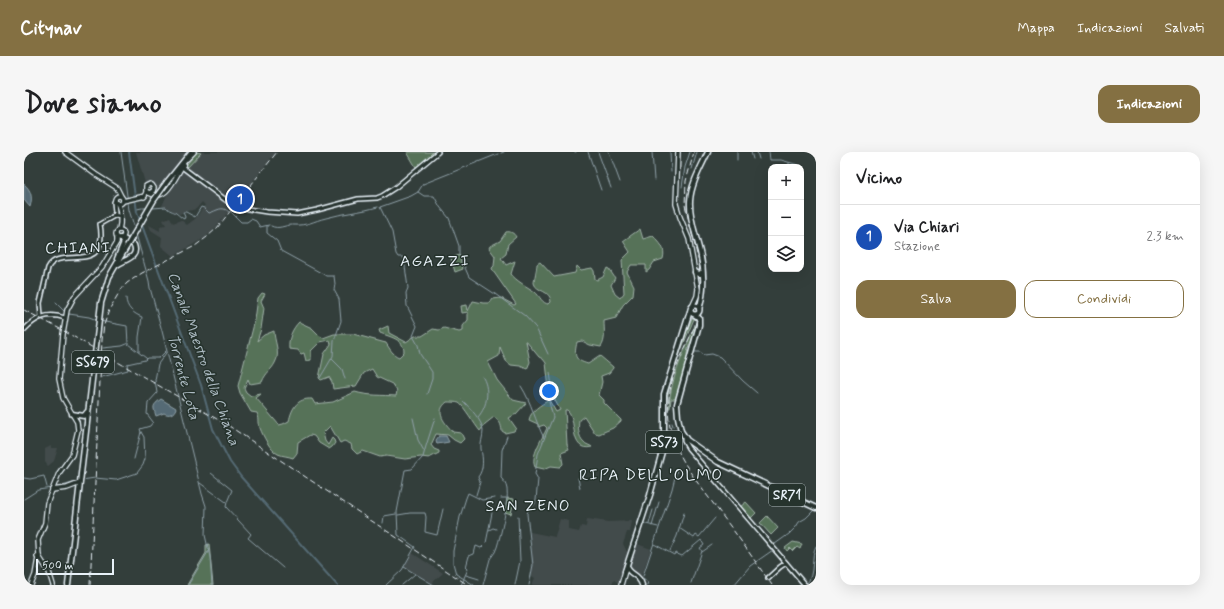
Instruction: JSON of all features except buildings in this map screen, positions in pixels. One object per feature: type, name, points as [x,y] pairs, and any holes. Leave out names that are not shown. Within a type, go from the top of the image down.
[{"type":"main road","points":[[65,152],[117,188],[121,199],[121,230]]},
{"type":"main road","points":[[121,199],[142,197],[150,193],[163,193],[169,190],[178,172],[192,152]]},
{"type":"main road","name":"SS679","points":[[68,585],[78,484],[101,303],[109,277],[154,200],[192,152]]},
{"type":"main road","points":[[678,152],[676,204],[689,239],[700,290],[699,296],[695,302],[695,310],[700,322],[677,404],[681,431],[684,436]]},
{"type":"main road","name":"SS73","points":[[629,573],[628,562],[664,446],[664,394],[689,320],[702,301],[705,273],[691,217],[690,200],[693,187],[708,152]]},
{"type":"main road","points":[[31,585],[39,558],[38,540],[45,523],[46,505],[59,473],[72,455],[76,441],[78,424],[63,398],[60,379],[65,318],[70,303],[102,267],[124,234],[121,230],[119,208],[121,199]]},
{"type":"main road","points":[[109,277],[123,244],[124,240],[116,233],[121,230]]},
{"type":"main road","points":[[114,269],[119,264],[133,257],[135,251],[134,245],[128,240],[120,238]]},
{"type":"main road","points":[[126,249],[122,258],[126,261]]},
{"type":"main road","points":[[695,272],[699,274],[705,273]]},
{"type":"main road","name":"SS73","points":[[695,310],[701,303],[701,288],[705,273]]},
{"type":"main road","points":[[72,414],[84,416],[88,408]]},
{"type":"main road","name":"SR71","points":[[684,436],[718,462],[816,508]]},
{"type":"main road","points":[[52,489],[67,488],[78,484]]},
{"type":"main road","points":[[39,558],[49,572],[53,585]]},
{"type":"main road","points":[[628,562],[629,573]]},
{"type":"main road","points":[[620,585],[623,577],[629,573]]},
{"type":"main road","points":[[629,573],[639,578],[642,585]]},
{"type":"street","points":[[182,167],[235,207],[266,212],[297,214],[358,200],[377,198],[396,187],[438,152]]},
{"type":"street","points":[[186,171],[184,166],[188,159]]},
{"type":"street","points":[[178,172],[182,170],[186,171]]},
{"type":"street","points":[[113,216],[121,199]]},
{"type":"street","points":[[41,317],[40,303],[50,265],[57,260],[82,258],[93,253],[97,250],[100,242],[100,224],[113,216],[118,215],[120,217]]},
{"type":"street","points":[[24,330],[41,317],[52,315],[65,318]]},
{"type":"street","points":[[684,436],[684,441],[688,448],[805,585]]},
{"type":"street","points":[[768,578],[786,563]]},
{"type":"shaded area","points":[[136,152],[276,152],[217,226],[206,237],[173,256],[161,246],[162,237],[151,230],[149,225],[160,231],[160,226],[166,225],[163,220],[170,217],[173,223],[181,220],[187,225],[195,219],[205,205],[202,202],[196,209],[180,214],[162,206],[175,177],[167,182],[158,194],[145,183]]},
{"type":"shaded area","points":[[51,446],[51,448],[58,448],[54,461],[48,466],[45,462],[45,449]]},
{"type":"shaded area","points":[[560,519],[569,521],[569,530],[579,532],[581,526],[586,527],[587,519],[608,522],[632,521],[630,532],[627,532],[623,544],[627,552],[620,583],[614,580],[611,585],[532,585],[535,578],[532,576],[530,532],[555,537]]},
{"type":"shaded area","points":[[637,544],[651,549],[642,575],[631,572],[629,567]]},
{"type":"shaded area","points":[[412,553],[443,573],[432,583],[404,567]]},
{"type":"green space","points":[[197,152],[201,153],[186,169],[187,164]]},
{"type":"green space","points":[[407,152],[434,152],[435,153],[417,169]]},
{"type":"green space","points":[[640,229],[643,239],[653,236],[660,243],[664,252],[663,259],[654,262],[646,272],[646,265],[631,265],[627,272],[634,286],[633,295],[623,305],[616,318],[604,321],[603,344],[601,347],[590,345],[582,341],[577,342],[575,351],[576,357],[580,361],[588,364],[600,356],[613,367],[609,373],[601,376],[602,382],[599,395],[604,400],[604,403],[621,421],[613,428],[599,434],[595,433],[584,416],[579,420],[580,435],[585,443],[592,447],[584,447],[576,440],[570,414],[567,410],[565,410],[567,445],[569,450],[561,453],[563,464],[560,467],[551,466],[544,469],[535,467],[535,453],[547,428],[544,425],[538,427],[538,424],[529,420],[530,416],[537,408],[549,400],[556,412],[560,410],[549,389],[546,363],[526,341],[530,362],[527,369],[520,366],[511,365],[506,361],[500,347],[499,356],[488,362],[497,380],[513,400],[526,403],[516,414],[509,418],[516,428],[514,431],[505,433],[502,431],[500,423],[494,417],[485,424],[480,431],[459,403],[447,402],[441,410],[442,417],[453,432],[461,433],[464,439],[460,443],[448,435],[436,434],[431,445],[434,449],[439,451],[439,453],[429,458],[421,457],[405,459],[386,456],[380,457],[363,451],[357,454],[352,449],[351,444],[344,441],[340,443],[330,426],[323,433],[325,441],[328,445],[332,438],[334,440],[335,443],[329,449],[319,443],[314,436],[310,435],[298,442],[297,453],[293,458],[280,455],[272,449],[267,442],[260,428],[257,413],[251,412],[240,393],[238,386],[255,320],[258,298],[262,293],[265,294],[261,301],[264,308],[261,329],[257,341],[264,335],[274,331],[277,359],[262,382],[250,384],[248,379],[244,388],[251,396],[261,394],[256,398],[279,425],[289,421],[294,408],[302,400],[312,399],[315,404],[333,402],[355,392],[370,395],[396,396],[397,391],[392,384],[377,377],[372,369],[364,373],[356,386],[333,389],[332,382],[329,377],[321,380],[319,378],[324,354],[331,344],[330,340],[320,342],[311,351],[311,360],[306,361],[304,353],[301,354],[298,350],[289,349],[291,334],[299,322],[312,328],[323,338],[334,334],[353,334],[386,343],[393,353],[399,357],[404,352],[402,344],[396,339],[380,333],[379,330],[388,326],[389,333],[406,342],[415,336],[422,336],[433,329],[439,330],[444,328],[459,332],[463,331],[463,326],[468,320],[468,312],[462,313],[461,306],[467,305],[468,311],[473,301],[490,303],[493,299],[501,298],[514,305],[516,304],[493,271],[492,268],[494,266],[495,256],[489,248],[500,241],[506,232],[513,233],[516,237],[508,244],[506,254],[501,258],[506,265],[515,261],[511,274],[513,277],[535,292],[545,303],[549,304],[551,302],[549,295],[535,286],[534,283],[537,264],[540,262],[554,277],[575,273],[577,266],[581,270],[592,268],[595,279],[597,280],[603,277],[607,268],[615,278],[611,285],[615,294],[620,298],[624,293],[622,260],[630,252],[623,241]]},
{"type":"green space","points":[[459,255],[463,269],[455,272],[451,258]]},
{"type":"green space","points":[[692,318],[698,319],[696,329],[688,349],[687,359],[689,353],[677,399],[671,399],[669,408],[675,374],[697,320],[694,319],[680,352],[670,386],[665,411],[665,397],[680,348]]},
{"type":"green space","points":[[507,498],[514,499],[511,514],[505,512]]},
{"type":"green space","points":[[746,502],[756,513],[750,519],[740,507]]},
{"type":"green space","points":[[767,516],[778,528],[771,535],[760,523]]},
{"type":"green space","points":[[793,542],[802,544],[800,549],[797,547],[793,551],[790,548],[787,551],[785,548]]},
{"type":"green space","points":[[209,544],[213,585],[187,585],[206,553],[206,545]]},
{"type":"water","points":[[24,184],[31,194],[30,207],[24,200]]},
{"type":"water","points":[[161,399],[176,408],[173,413],[164,413],[156,416],[154,406]]},
{"type":"water","points":[[439,436],[446,436],[449,442],[437,444],[436,440]]},
{"type":"waterway","name":"Torrente Lota","points":[[121,152],[129,210],[135,229]]},
{"type":"waterway","name":"Canale Maestro della Chiana","points":[[129,152],[137,212],[201,385],[213,429],[230,462],[241,477],[337,585]]},
{"type":"waterway","points":[[588,152],[601,190]]},
{"type":"waterway","points":[[598,152],[611,188]]},
{"type":"waterway","points":[[609,152],[620,182]]},
{"type":"waterway","points":[[652,152],[654,180]]},
{"type":"waterway","points":[[670,152],[671,172]]},
{"type":"waterway","points":[[682,187],[685,167],[690,152]]},
{"type":"waterway","points":[[692,169],[697,152]]},
{"type":"waterway","points":[[737,152],[737,160]]},
{"type":"waterway","points":[[751,152],[753,159]]},
{"type":"waterway","points":[[757,152],[759,159]]},
{"type":"waterway","points":[[769,152],[770,160],[781,160],[795,164]]},
{"type":"waterway","points":[[427,394],[432,379],[432,372],[420,354],[418,345],[413,336],[417,326],[407,306],[406,293],[408,288],[404,259],[403,257],[398,257],[396,254],[392,232],[380,207],[411,196],[418,192],[423,184],[498,154]]},
{"type":"waterway","points":[[418,192],[424,196],[434,196],[440,207],[449,218],[459,246],[459,254],[469,277],[525,316],[536,328],[548,354]]},
{"type":"waterway","points":[[153,208],[166,207],[184,219],[185,217],[183,212],[195,217],[201,207],[204,208]]},
{"type":"waterway","points":[[293,225],[307,224],[332,216],[378,207]]},
{"type":"waterway","name":"Canale Maestro della Chiana","points":[[137,209],[142,208]]},
{"type":"waterway","points":[[205,209],[209,213],[219,209],[224,209],[229,212]]},
{"type":"waterway","points":[[231,212],[241,222],[247,222],[251,219],[256,221],[260,227],[269,225]]},
{"type":"waterway","points":[[271,226],[279,227],[292,225]]},
{"type":"waterway","points":[[267,226],[267,233],[277,241],[281,251],[326,276],[334,276],[334,290],[339,299],[341,321],[334,341],[333,356],[320,378]]},
{"type":"waterway","name":"Torrente Lota","points":[[136,234],[206,506],[205,535],[210,557],[212,585]]},
{"type":"waterway","points":[[126,298],[127,305],[131,310],[142,317],[139,337],[139,352]]},
{"type":"waterway","points":[[56,303],[65,312]]},
{"type":"waterway","points":[[69,314],[89,317],[97,320]]},
{"type":"waterway","points":[[100,321],[127,326],[128,344],[146,358]]},
{"type":"waterway","points":[[103,348],[127,344]]},
{"type":"waterway","points":[[102,377],[128,370],[127,364],[145,360],[147,358],[159,358],[166,351]]},
{"type":"waterway","points":[[694,352],[700,352],[704,355],[712,354],[720,357],[757,393]]},
{"type":"waterway","points":[[134,459],[141,432],[140,429],[150,426],[153,422],[147,414],[148,403],[157,393],[155,380],[158,364],[166,353]]},
{"type":"waterway","points":[[332,359],[342,369],[345,379]]},
{"type":"waterway","points":[[675,400],[687,360]]},
{"type":"waterway","points":[[529,585],[533,565],[527,514],[528,510],[535,504],[538,479],[535,474],[538,454],[553,417],[549,402],[553,393],[550,373]]},
{"type":"waterway","points":[[478,417],[484,408],[487,397],[485,381],[482,376]]},
{"type":"waterway","points":[[521,386],[544,438]]},
{"type":"waterway","points":[[462,400],[472,410],[481,423],[483,431],[481,447],[482,464],[478,477],[480,482],[476,495]]},
{"type":"waterway","points":[[413,418],[418,440],[424,451]]},
{"type":"waterway","points":[[386,585],[402,570],[415,547],[398,535],[397,512],[405,470],[412,469],[423,457],[435,418]]},
{"type":"waterway","points":[[82,480],[95,478],[116,480],[137,473],[143,465],[145,459],[144,437],[141,432]]},
{"type":"waterway","points":[[483,585],[490,559],[497,547],[506,509],[507,489],[501,478],[502,450],[507,436]]},
{"type":"waterway","points":[[643,576],[672,489],[677,469]]},
{"type":"waterway","points":[[211,473],[232,490],[226,507],[251,534],[248,538],[283,568]]},
{"type":"waterway","points":[[24,478],[30,479],[44,476],[47,487]]},
{"type":"waterway","points":[[578,478],[580,488]]},
{"type":"waterway","points":[[59,487],[79,481]]},
{"type":"waterway","points":[[200,483],[226,502]]},
{"type":"waterway","points":[[24,499],[38,490],[52,488]]},
{"type":"waterway","points":[[474,585],[456,574],[453,563],[453,551],[460,517],[468,493],[482,500],[495,498]]},
{"type":"waterway","points":[[501,498],[506,498]]},
{"type":"waterway","points":[[652,526],[659,502]]},
{"type":"waterway","points":[[398,515],[425,513],[425,532],[437,535],[443,509]]},
{"type":"waterway","points":[[774,547],[775,544],[789,534],[799,522],[806,518],[815,509]]},
{"type":"waterway","points":[[649,524],[653,510]]},
{"type":"waterway","points":[[464,578],[468,569],[466,567],[469,556],[474,554],[476,546],[481,548],[486,543],[492,513]]},
{"type":"waterway","points":[[670,551],[677,536],[684,513]]},
{"type":"waterway","points":[[383,523],[384,516],[396,514]]},
{"type":"waterway","points":[[515,585],[520,561],[518,516]]},
{"type":"waterway","points":[[679,528],[694,538],[696,535],[699,537],[715,518]]},
{"type":"waterway","points":[[642,523],[658,527]]},
{"type":"waterway","points":[[489,530],[493,528],[496,529]]},
{"type":"waterway","points":[[654,544],[674,555],[675,553],[682,556],[701,540],[704,545],[700,548],[702,551],[691,583]]},
{"type":"waterway","points":[[702,552],[712,545]]},
{"type":"waterway","points":[[806,585],[811,575],[813,555],[816,546]]},
{"type":"waterway","points":[[734,585],[750,566],[773,550]]},
{"type":"waterway","points":[[188,585],[208,552]]},
{"type":"waterway","points":[[404,567],[434,585]]},
{"type":"waterway","points":[[402,585],[415,574]]},
{"type":"waterway","points":[[466,575],[479,579]]},
{"type":"waterway","points":[[643,578],[648,582],[647,585]]},
{"type":"waterway","points":[[461,585],[464,579]]},
{"type":"railway","points":[[90,585],[102,340],[104,325],[109,310],[120,291],[127,283],[142,273],[195,246],[217,228],[277,152]]},
{"type":"railway","points":[[694,152],[686,181],[685,205],[701,271]]},
{"type":"railway","points":[[24,310],[62,330],[229,426],[468,585]]},
{"type":"railway","points":[[697,320],[672,382],[668,410],[670,428],[675,444],[692,475],[772,585]]},
{"type":"place","name":"Via Chiari","points":[[240,199]]},
{"type":"district","name":"CHIANI","points":[[78,248]]},
{"type":"district","name":"AGAZZI","points":[[435,261]]},
{"type":"district","name":"RIPA DELL'OLMO","points":[[651,475]]},
{"type":"district","name":"SAN ZENO","points":[[528,506]]}]
